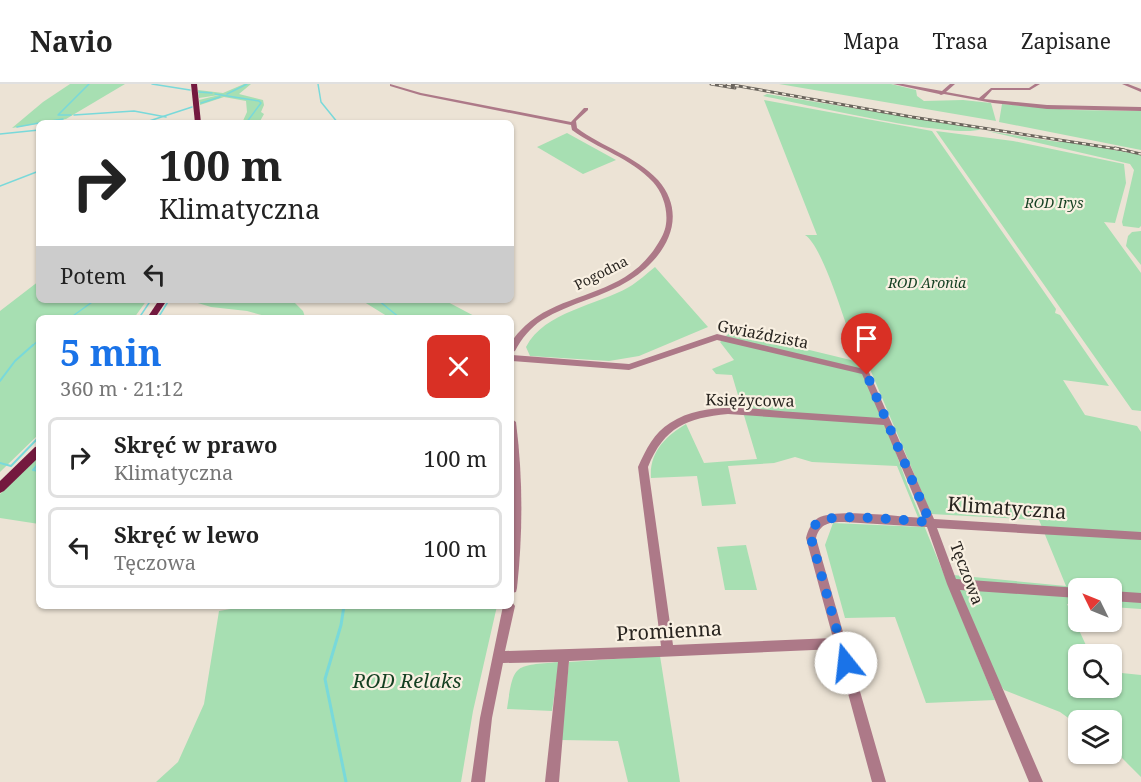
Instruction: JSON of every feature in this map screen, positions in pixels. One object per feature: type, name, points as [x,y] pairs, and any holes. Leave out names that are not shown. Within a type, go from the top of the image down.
[{"type":"main road","points":[[194,84],[198,120]]},
{"type":"main road","points":[[0,488],[36,453]]},
{"type":"street","points":[[895,84],[980,100],[1055,108],[1141,109]]},
{"type":"street","points":[[941,94],[953,84]]},
{"type":"street","points":[[980,100],[991,89],[1030,90],[1038,84]]},
{"type":"street","points":[[1124,84],[1141,91]]},
{"type":"street","points":[[392,85],[420,94],[573,124],[576,117],[586,109]]},
{"type":"street","name":"Pogodna","points":[[514,346],[520,335],[540,318],[603,292],[639,271],[656,254],[668,232],[670,214],[668,203],[656,183],[636,165],[582,135],[574,129],[573,124]]},
{"type":"street","name":"Gwiaździsta","points":[[514,358],[628,366],[717,337],[861,369],[867,375]]},
{"type":"street","name":"Tęczowa","points":[[867,375],[930,522],[952,584],[1036,782]]},
{"type":"street","name":"Księżycowa","points":[[668,651],[643,467],[650,448],[664,431],[683,418],[703,412],[728,411],[887,422]]},
{"type":"street","points":[[514,439],[518,536],[514,571]]},
{"type":"street","name":"Klimatyczna","points":[[879,782],[811,538],[812,529],[818,522],[837,517],[1141,536]]},
{"type":"street","points":[[952,584],[1068,592]]},
{"type":"street","points":[[1122,597],[1141,598]]},
{"type":"street","points":[[478,782],[486,718],[508,609]]},
{"type":"street","name":"Promienna","points":[[500,657],[840,643]]},
{"type":"street","points":[[552,782],[564,656]]},
{"type":"green space","points":[[70,84],[125,84],[66,119],[36,120],[36,124],[12,128],[43,102]]},
{"type":"green space","points":[[244,84],[251,84],[239,94],[263,100],[264,105],[261,112],[264,114],[261,120],[243,120],[247,112],[246,101],[224,97],[200,105],[199,100],[219,95],[199,98],[198,90],[223,93]]},
{"type":"green space","points":[[779,84],[891,84],[916,90],[917,96],[924,101],[963,100],[991,103],[996,121]]},
{"type":"green space","points":[[767,94],[981,129],[966,131],[911,125],[763,96]]},
{"type":"green space","name":"ROD Aronia","points":[[764,100],[932,131],[1056,309],[1055,313],[1060,315],[1109,386],[1063,380],[1085,415],[1137,426],[1141,432],[1141,609],[1122,608],[1122,578],[1068,578],[1067,604],[1068,632],[1080,632],[1085,644],[1068,644],[1068,698],[1122,698],[1122,673],[1141,675],[1141,777],[1122,758],[1122,710],[1068,710],[1068,718],[1060,712],[1004,690],[999,683],[953,575],[1066,586],[1039,520],[931,514],[859,343],[852,341],[825,267],[812,242],[805,235],[817,235]]},
{"type":"green space","points":[[1002,104],[1071,110],[1141,111],[1141,150],[999,122]]},
{"type":"green space","name":"ROD Irys","points":[[936,131],[1013,141],[1124,164],[1126,183],[1115,223],[1104,222],[1141,273],[1141,411],[1132,410]]},
{"type":"green space","points":[[987,131],[1071,142],[1141,155],[1141,226],[1139,228],[1123,226],[1122,222],[1134,170],[1130,164]]},
{"type":"green space","points":[[567,133],[616,160],[583,174],[537,147]]},
{"type":"green space","points":[[1141,231],[1141,265],[1126,246],[1128,236],[1132,232]]},
{"type":"green space","points":[[655,267],[708,327],[639,356],[609,361],[530,356],[526,347],[545,325],[558,317],[616,294]]},
{"type":"green space","points":[[36,283],[36,303],[145,303],[136,315],[36,315],[36,437],[0,472],[0,311]]},
{"type":"green space","points":[[198,303],[295,303],[304,315],[262,315]]},
{"type":"green space","points":[[366,303],[450,303],[472,315],[385,315]]},
{"type":"green space","points":[[731,331],[863,363],[908,486],[995,700],[926,703],[895,617],[845,618],[825,545],[833,523],[922,527],[897,466],[812,462],[795,457],[774,463],[728,466],[736,504],[702,506],[697,476],[651,478],[653,460],[660,446],[686,424],[704,463],[757,459],[732,375],[716,374],[712,369],[734,360],[720,342]]},
{"type":"green space","points":[[36,459],[36,524],[0,518],[0,494]]},
{"type":"green space","points":[[746,545],[757,590],[725,590],[717,547]]},
{"type":"green space","name":"ROD Relaks","points":[[231,609],[496,609],[473,711],[461,782],[156,782],[178,762],[204,704],[219,611]]},
{"type":"green space","points":[[660,656],[680,782],[628,782],[618,741],[561,740],[569,662]]},
{"type":"green space","points":[[559,662],[552,711],[507,709],[514,675],[518,670],[524,666]]},
{"type":"waterway","points":[[71,115],[58,115],[89,84]]},
{"type":"waterway","points":[[152,84],[190,90]]},
{"type":"waterway","points":[[227,94],[247,84]]},
{"type":"waterway","points":[[318,84],[321,102],[336,120]]},
{"type":"waterway","points":[[199,92],[212,93]]},
{"type":"waterway","points":[[215,94],[259,101],[261,103],[248,120]]},
{"type":"waterway","points":[[201,103],[220,97]]},
{"type":"waterway","points":[[163,116],[192,107]]},
{"type":"waterway","points":[[74,115],[134,111],[163,116]]},
{"type":"waterway","points":[[152,120],[163,116]]},
{"type":"waterway","points":[[57,120],[63,119]]},
{"type":"waterway","points":[[17,127],[36,124]]},
{"type":"waterway","points":[[0,134],[36,130]]},
{"type":"waterway","points":[[0,186],[36,172]]},
{"type":"waterway","points":[[74,315],[91,303]]},
{"type":"waterway","points":[[141,315],[149,303]]},
{"type":"waterway","points":[[160,315],[167,303]]},
{"type":"waterway","points":[[382,303],[396,315]]},
{"type":"waterway","points":[[32,346],[36,343]]},
{"type":"waterway","points":[[0,381],[15,361],[33,345]]},
{"type":"waterway","points":[[0,463],[11,466],[36,440]]},
{"type":"waterway","points":[[36,466],[33,470],[36,470]]},
{"type":"waterway","points":[[344,609],[325,679],[346,782]]},
{"type":"railway","points":[[711,84],[735,88]]},
{"type":"railway","points":[[727,84],[912,117],[1123,150]]},
{"type":"railway","points":[[1115,148],[1123,150]]},
{"type":"railway","points":[[1123,150],[1141,154]]},
{"type":"route","points":[[846,663],[811,538],[812,529],[818,522],[837,517],[930,522],[867,375]]}]
